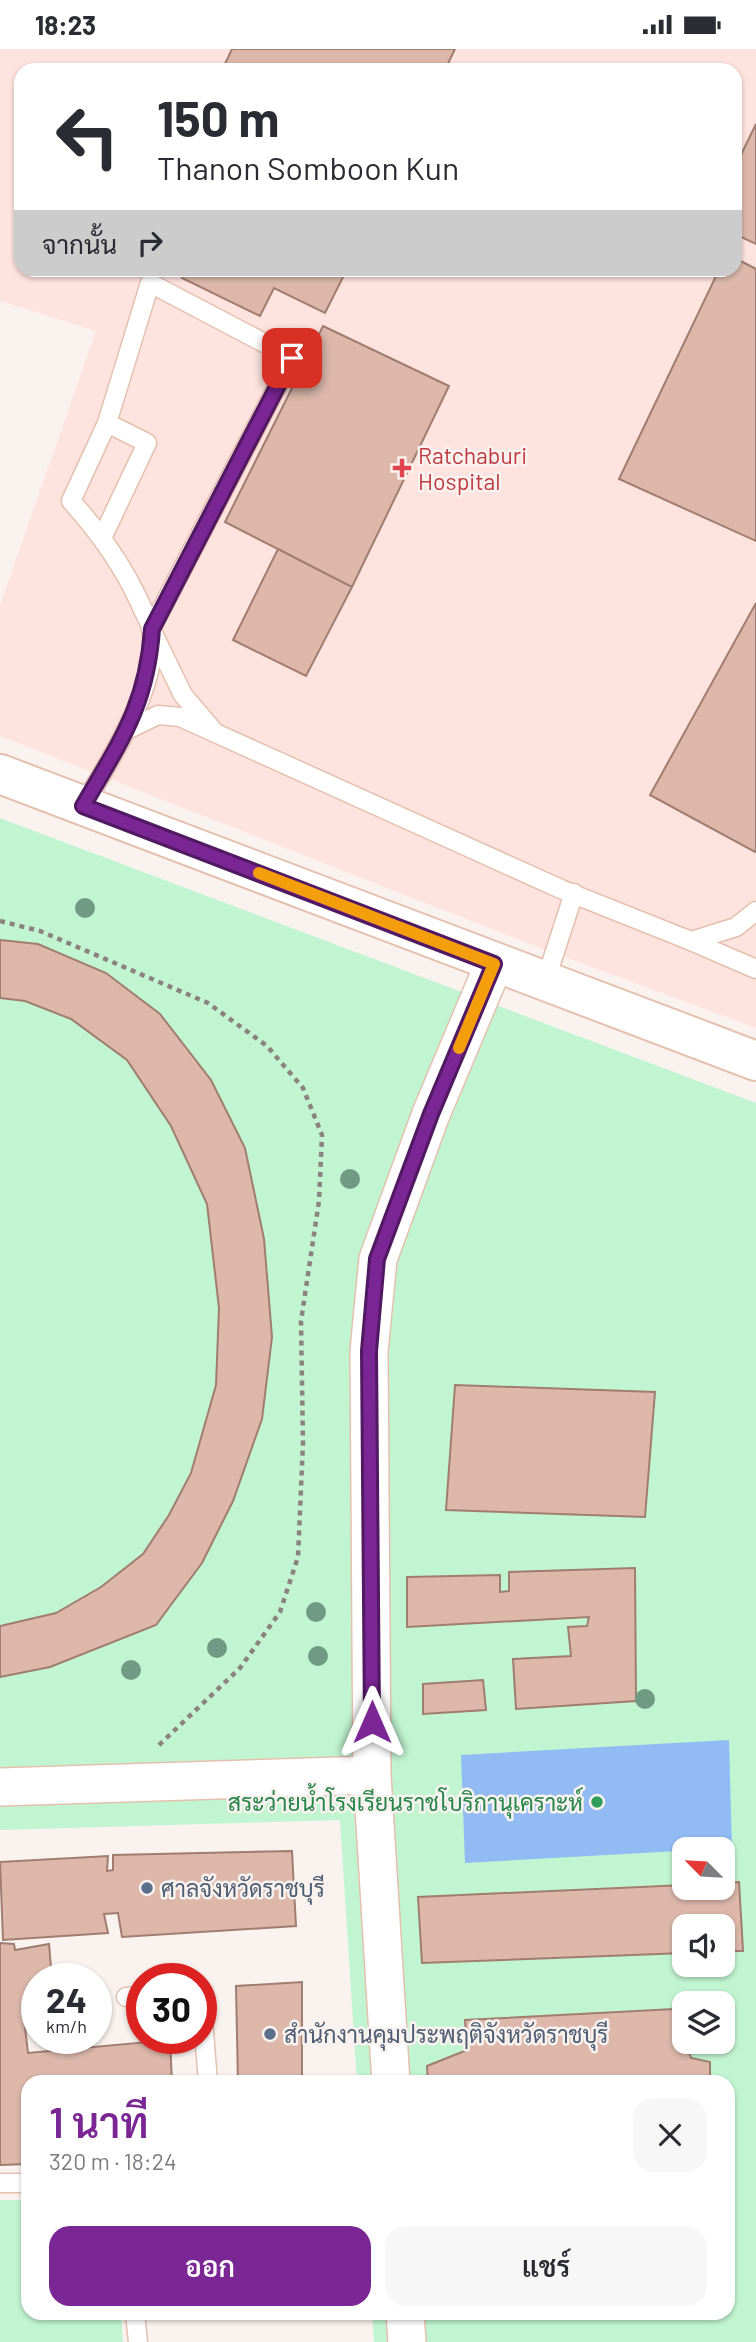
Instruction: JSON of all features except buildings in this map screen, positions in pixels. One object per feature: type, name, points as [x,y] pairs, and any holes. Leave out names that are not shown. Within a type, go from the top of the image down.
[{"type":"street","points":[[0,774],[494,964],[756,1061]]},
{"type":"street","points":[[391,2075],[372,1775],[369,1351],[377,1259],[431,1114],[494,964]]},
{"type":"street","points":[[0,1787],[372,1775]]},
{"type":"street","points":[[405,2320],[407,2342]]},
{"type":"lane","points":[[83,806],[127,730],[145,684],[152,629],[251,456],[298,361],[150,283],[107,423],[71,501],[103,535],[127,576],[152,629],[183,695],[215,733]]},
{"type":"lane","points":[[103,535],[146,443],[107,423]]},
{"type":"lane","points":[[127,730],[158,715],[180,717],[574,893],[756,969]]},
{"type":"lane","points":[[545,982],[574,893]]},
{"type":"lane","points":[[691,941],[736,927],[756,911]]},
{"type":"lane","points":[[206,2054],[207,2075]]},
{"type":"lane","points":[[0,2183],[21,2183]]},
{"type":"lane","points":[[136,2320],[138,2342]]},
{"type":"path","points":[[0,921],[40,931],[208,1003],[267,1046],[295,1077],[303,1088],[322,1135],[319,1201],[302,1321],[303,1443],[298,1557],[280,1612],[240,1668],[119,1783]]},
{"type":"shaded area","name":"Ratchaburi Hospital","points":[[0,49],[756,49],[756,1028],[522,941],[0,736],[0,605],[96,331],[0,301]]},
{"type":"green space","points":[[0,818],[756,1103],[756,2342],[374,2342],[372,2320],[735,2320],[735,2075],[357,2075],[340,1820],[0,1830]]},
{"type":"green space","points":[[0,2200],[21,2200],[21,2320],[121,2320],[123,2342],[0,2342]]},
{"type":"water","name":"สระว่ายน้ำโรงเรียนราชโบริกานุเคราะห์","points":[[729,1740],[732,1837],[672,1837],[672,1851],[465,1863],[461,1755]]},
{"type":"slow traffic","points":[[259,873],[494,964],[459,1048]]},
{"type":"place","name":"Ratchaburi Hospital","points":[[402,468]]},
{"type":"place","name":"สระว่ายน้ำโรงเรียนราชโบริกานุเคราะห์","points":[[597,1802]]},
{"type":"place","name":"ศาลจังหวัดราชบุรี","points":[[147,1888]]},
{"type":"place","name":"สำนักงานคุมประพฤติจังหวัดราชบุรี","points":[[270,2034]]},
{"type":"route","points":[[292,358],[152,629],[143,693],[127,730],[83,806],[494,964],[431,1114],[377,1259],[369,1351],[372,1722]]}]
